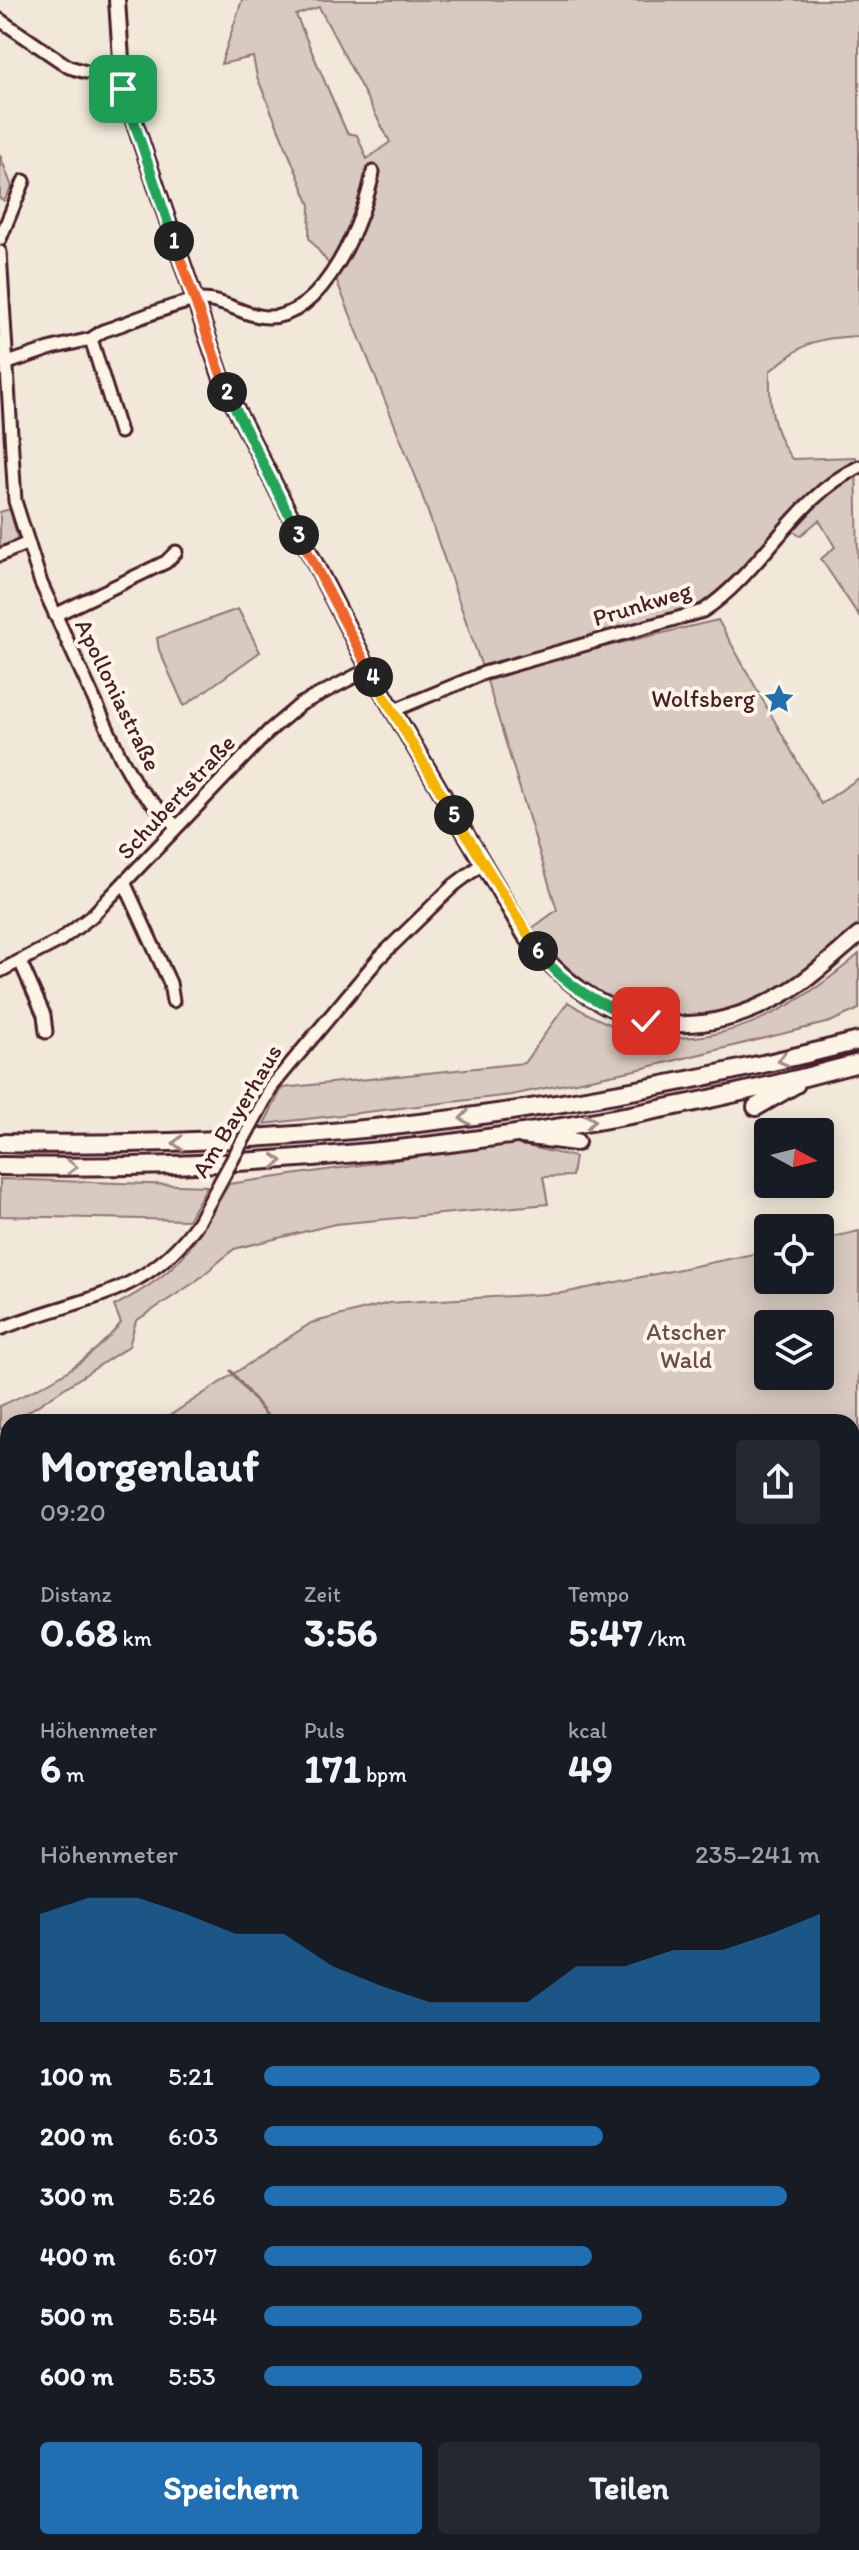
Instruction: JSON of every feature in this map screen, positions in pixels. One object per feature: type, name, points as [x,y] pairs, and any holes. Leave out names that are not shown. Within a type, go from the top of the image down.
[{"type":"highway","points":[[0,1143],[105,1146],[284,1138],[416,1125],[639,1091],[745,1070],[859,1041]]},
{"type":"highway","points":[[0,1166],[101,1168],[287,1161],[513,1133],[641,1112],[859,1063]]},
{"type":"highway","points":[[756,1107],[811,1075]]},
{"type":"highway","points":[[513,1133],[550,1141],[576,1142]]},
{"type":"main road","points":[[117,0],[123,89],[225,388],[392,711],[525,935],[561,976],[593,1001],[646,1021],[698,1024],[721,1021],[755,1010],[790,991],[859,935]]},
{"type":"street","points":[[0,20],[69,67],[86,72]]},
{"type":"street","points":[[5,364],[91,339],[103,331],[202,300],[268,317],[301,305],[328,278],[355,234],[373,172]]},
{"type":"street","points":[[0,239],[24,181]]},
{"type":"street","name":"Apolloniastraße","points":[[0,252],[15,501],[55,615],[138,788],[177,827]]},
{"type":"street","points":[[91,339],[120,432]]},
{"type":"street","name":"Prunkweg","points":[[392,711],[484,673],[703,611],[728,595],[824,490],[859,467]]},
{"type":"street","points":[[0,555],[28,543]]},
{"type":"street","name":"Apolloniastraße","points":[[55,615],[166,562],[176,552]]},
{"type":"street","name":"Schubertstraße","points":[[0,971],[59,941],[125,884],[270,730],[301,704],[369,669]]},
{"type":"street","name":"Am Bayerhaus","points":[[0,1329],[138,1280],[179,1249],[199,1221],[273,1085],[379,958],[454,885],[482,864]]},
{"type":"street","points":[[125,884],[170,983],[173,1001]]},
{"type":"street","points":[[21,963],[44,1015],[46,1032]]},
{"type":"green space","points":[[242,0],[859,0],[859,336],[811,343],[770,371],[770,383],[776,428],[792,459],[856,457],[859,616],[821,559],[835,547],[819,520],[800,536],[783,524],[724,592],[690,610],[483,670],[415,475],[331,267],[309,238],[310,205],[257,77],[253,57],[221,64]],"holes":[[[319,7],[390,142],[367,159],[357,135],[347,133],[296,15]]]},
{"type":"green space","points":[[0,155],[12,187],[4,201],[0,199]]},
{"type":"green space","points":[[10,509],[18,540],[0,549],[0,512]]},
{"type":"green space","points":[[238,609],[260,652],[184,706],[159,650],[157,638]]},
{"type":"green space","points":[[718,620],[821,804],[859,778],[859,924],[807,968],[749,1002],[707,1014],[662,1015],[619,1005],[580,984],[531,929],[557,910],[487,681],[565,656]]},
{"type":"green space","points":[[859,954],[859,1009],[830,1022],[640,1069],[511,1095],[264,1124],[282,1088],[524,1063],[568,1002],[607,1023],[646,1035],[684,1038],[721,1033],[757,1021],[792,1003]]},
{"type":"green space","points":[[513,1143],[575,1157],[572,1176],[543,1177],[548,1204],[335,1224],[234,1249],[195,1282],[136,1321],[129,1346],[25,1414],[0,1414],[0,1406],[66,1372],[108,1337],[121,1323],[114,1306],[171,1269],[194,1242],[229,1184]]},
{"type":"green space","points":[[0,1179],[207,1186],[188,1220],[0,1216]]},
{"type":"green space","name":"Atscher Wald","points":[[859,1231],[859,1414],[172,1414],[311,1323],[389,1303],[563,1293],[754,1254],[754,1294],[834,1294],[834,1237]]},
{"type":"waterway","points":[[231,1371],[266,1414]]},
{"type":"place","name":"Wolfsberg","points":[[779,699]]},
{"type":"route","points":[[123,89],[225,388],[392,711],[525,935],[545,960],[569,984],[593,1001],[646,1021]]}]
